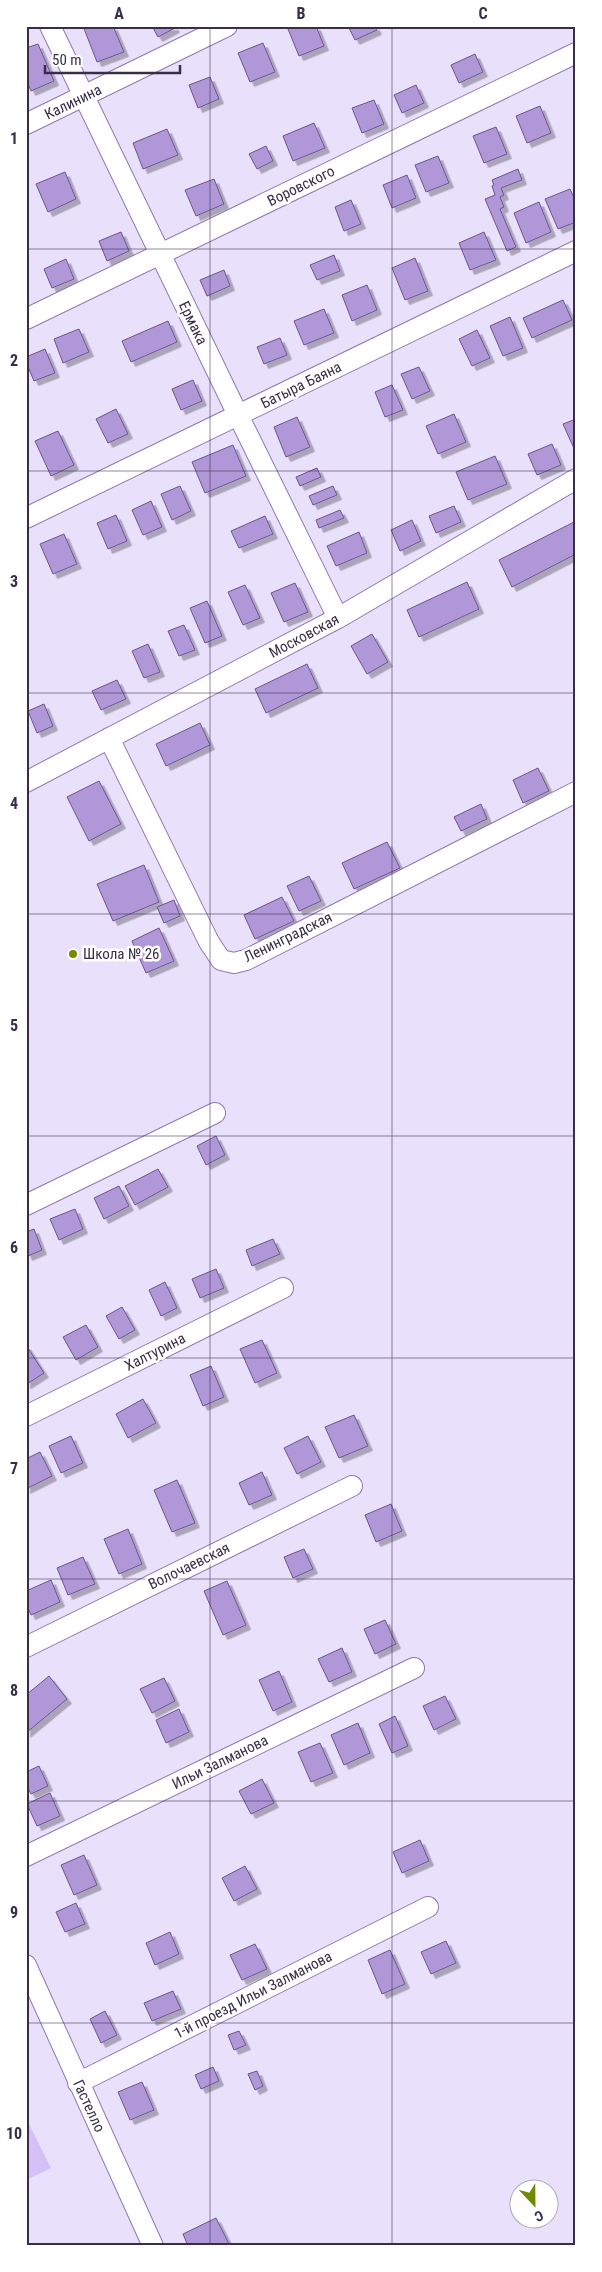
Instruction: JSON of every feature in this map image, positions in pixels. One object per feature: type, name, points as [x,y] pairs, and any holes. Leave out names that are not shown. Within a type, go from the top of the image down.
[{"type":"street","name":"Ермака","points":[[50,26],[338,618]]},
{"type":"street","name":"Калинина","points":[[26,124],[227,26]]},
{"type":"street","name":"Воровского","points":[[26,319],[576,53]]},
{"type":"street","name":"Батыра Баяна","points":[[26,518],[576,251]]},
{"type":"street","name":"Московская","points":[[26,782],[338,618],[576,478]]},
{"type":"street","name":"Ленинградская","points":[[109,738],[209,942],[221,960],[234,963],[246,960],[576,792]]},
{"type":"street","points":[[26,1205],[215,1113]]},
{"type":"street","name":"Халтурина","points":[[26,1416],[283,1288]]},
{"type":"street","name":"Волочаевская","points":[[26,1647],[352,1486]]},
{"type":"street","name":"Ильи Залманова","points":[[26,1856],[414,1668]]},
{"type":"street","name":"1-й проезд Ильи Залманова","points":[[78,2083],[428,1906]]},
{"type":"street","name":"Гастелло","points":[[26,1965],[153,2246]]},
{"type":"shaded area","points":[[26,2118],[51,2168],[26,2180]]},
{"type":"building","points":[[83,26],[113,26],[124,52],[97,62]]},
{"type":"building","points":[[152,26],[174,26],[175,28],[158,37]]},
{"type":"building","points":[[295,26],[316,26],[324,46],[299,56],[288,29]]},
{"type":"building","points":[[348,26],[375,26],[377,30],[355,40]]},
{"type":"building","points":[[263,43],[275,72],[250,82],[238,53]]},
{"type":"building","points":[[38,44],[54,81],[31,91],[26,79],[26,48]]},
{"type":"building","points":[[475,54],[483,72],[459,83],[451,65]]},
{"type":"building","points":[[210,77],[219,99],[198,108],[189,85]]},
{"type":"building","points":[[416,85],[424,103],[402,113],[394,95]]},
{"type":"building","points":[[374,100],[384,124],[362,133],[352,108]]},
{"type":"building","points":[[540,106],[551,133],[527,143],[516,116]]},
{"type":"building","points":[[314,123],[325,148],[293,161],[283,136]]},
{"type":"building","points":[[496,127],[507,154],[484,163],[473,136]]},
{"type":"building","points":[[167,129],[178,155],[143,169],[133,143]]},
{"type":"building","points":[[266,146],[273,161],[257,169],[249,154]]},
{"type":"building","points":[[438,156],[449,183],[426,192],[415,165]]},
{"type":"building","points":[[518,169],[522,180],[501,188],[504,195],[500,197],[504,207],[500,209],[516,247],[507,251],[485,199],[495,195],[492,180]]},
{"type":"building","points":[[65,172],[76,199],[48,212],[36,184]]},
{"type":"building","points":[[407,175],[416,198],[392,208],[383,185]]},
{"type":"building","points":[[214,179],[224,204],[196,216],[185,190]]},
{"type":"building","points":[[570,189],[576,202],[576,222],[558,229],[545,199]]},
{"type":"building","points":[[351,200],[361,224],[344,231],[335,207]]},
{"type":"building","points":[[539,202],[551,232],[526,243],[514,213]]},
{"type":"building","points":[[121,232],[129,251],[107,261],[99,241]]},
{"type":"building","points":[[484,232],[496,260],[470,270],[459,243]]},
{"type":"building","points":[[334,255],[340,271],[317,280],[310,265]]},
{"type":"building","points":[[415,258],[428,291],[405,300],[392,268]]},
{"type":"building","points":[[66,259],[74,279],[52,288],[44,269]]},
{"type":"building","points":[[224,270],[230,286],[207,296],[200,280]]},
{"type":"building","points":[[367,285],[377,310],[352,321],[342,295]]},
{"type":"building","points":[[563,300],[572,320],[532,338],[523,318]]},
{"type":"building","points":[[324,309],[334,333],[304,345],[294,321]]},
{"type":"building","points":[[510,317],[523,348],[503,356],[490,326]]},
{"type":"building","points":[[168,321],[177,342],[131,362],[122,341]]},
{"type":"building","points":[[79,329],[89,352],[63,363],[54,339]]},
{"type":"building","points":[[477,330],[490,358],[472,366],[459,339]]},
{"type":"building","points":[[280,338],[287,355],[264,364],[257,347]]},
{"type":"building","points":[[45,349],[55,373],[34,381],[26,362],[26,357]]},
{"type":"building","points":[[419,367],[430,391],[412,399],[401,374]]},
{"type":"building","points":[[193,380],[202,401],[181,410],[172,389]]},
{"type":"building","points":[[392,385],[403,410],[385,417],[375,392]]},
{"type":"building","points":[[116,409],[128,434],[108,443],[96,419]]},
{"type":"building","points":[[454,414],[466,442],[438,454],[426,426]]},
{"type":"building","points":[[297,417],[310,447],[286,457],[274,427]]},
{"type":"building","points":[[576,419],[576,453],[563,424]]},
{"type":"building","points":[[58,431],[74,465],[51,476],[35,441]]},
{"type":"building","points":[[552,444],[561,465],[537,475],[528,454]]},
{"type":"building","points":[[233,445],[246,476],[205,493],[192,462]]},
{"type":"building","points":[[495,456],[507,484],[468,500],[456,472]]},
{"type":"building","points":[[317,468],[321,477],[300,486],[296,477]]},
{"type":"building","points":[[180,486],[191,511],[172,520],[161,494]]},
{"type":"building","points":[[333,486],[337,495],[313,505],[309,496]]},
{"type":"building","points":[[151,501],[162,527],[143,535],[132,510]]},
{"type":"building","points":[[454,506],[461,522],[436,533],[429,516]]},
{"type":"building","points":[[340,510],[344,518],[319,528],[316,520]]},
{"type":"building","points":[[116,515],[127,541],[108,549],[97,523]]},
{"type":"building","points":[[265,516],[273,534],[239,548],[231,531]]},
{"type":"building","points":[[412,520],[421,541],[400,551],[391,530]]},
{"type":"building","points":[[576,521],[576,554],[512,587],[499,560]]},
{"type":"building","points":[[359,532],[367,553],[336,566],[327,546]]},
{"type":"building","points":[[64,534],[77,564],[53,574],[40,544]]},
{"type":"building","points":[[467,582],[479,609],[419,637],[407,610]]},
{"type":"building","points":[[295,583],[308,612],[284,622],[271,593]]},
{"type":"building","points":[[245,585],[260,618],[243,625],[228,592]]},
{"type":"building","points":[[207,601],[222,636],[205,643],[190,608]]},
{"type":"building","points":[[184,625],[195,650],[179,656],[168,631]]},
{"type":"building","points":[[372,634],[388,662],[367,674],[351,646]]},
{"type":"building","points":[[148,644],[160,672],[144,678],[132,651]]},
{"type":"building","points":[[307,664],[318,688],[266,713],[255,689]]},
{"type":"building","points":[[117,680],[126,699],[101,710],[92,691]]},
{"type":"building","points":[[44,704],[53,726],[37,733],[28,711]]},
{"type":"building","points":[[200,723],[210,745],[166,766],[156,744]]},
{"type":"building","points":[[538,768],[549,791],[523,803],[513,780]]},
{"type":"building","points":[[99,781],[121,824],[89,841],[67,797]]},
{"type":"building","points":[[481,804],[487,819],[461,831],[454,817]]},
{"type":"building","points":[[387,842],[400,868],[354,889],[342,863]]},
{"type":"building","points":[[144,865],[159,902],[113,921],[97,884]]},
{"type":"building","points":[[309,876],[321,901],[299,911],[287,886]]},
{"type":"building","points":[[282,897],[294,921],[255,939],[244,915]]},
{"type":"building","points":[[174,900],[180,916],[164,923],[157,907]]},
{"type":"building","points":[[159,928],[174,961],[146,973],[132,941]]},
{"type":"building","points":[[216,1136],[225,1155],[206,1165],[197,1146]]},
{"type":"building","points":[[158,1169],[168,1187],[135,1205],[125,1186]]},
{"type":"building","points":[[119,1186],[129,1206],[104,1219],[94,1198]]},
{"type":"building","points":[[75,1209],[83,1229],[59,1240],[50,1219]]},
{"type":"building","points":[[34,1229],[42,1250],[28,1256],[26,1251],[26,1232]]},
{"type":"building","points":[[273,1239],[280,1254],[252,1266],[246,1250]]},
{"type":"building","points":[[216,1269],[224,1288],[200,1298],[192,1279]]},
{"type":"building","points":[[165,1282],[177,1308],[161,1316],[149,1290]]},
{"type":"building","points":[[122,1307],[135,1330],[119,1339],[106,1316]]},
{"type":"building","points":[[86,1325],[98,1347],[76,1360],[63,1337]]},
{"type":"building","points":[[262,1340],[277,1373],[255,1383],[240,1349]]},
{"type":"building","points":[[26,1345],[44,1373],[27,1384],[26,1384]]},
{"type":"building","points":[[211,1366],[224,1397],[203,1406],[190,1375]]},
{"type":"building","points":[[143,1399],[156,1423],[128,1438],[116,1414]]},
{"type":"building","points":[[354,1415],[368,1446],[339,1458],[325,1427]]},
{"type":"building","points":[[71,1436],[83,1463],[61,1473],[49,1446]]},
{"type":"building","points":[[308,1436],[321,1462],[297,1474],[284,1448]]},
{"type":"building","points":[[40,1452],[52,1476],[26,1489],[26,1459]]},
{"type":"building","points":[[262,1472],[272,1495],[249,1505],[239,1483]]},
{"type":"building","points":[[177,1480],[195,1523],[172,1532],[154,1490]]},
{"type":"building","points":[[391,1504],[402,1531],[376,1542],[365,1515]]},
{"type":"building","points":[[128,1529],[142,1564],[119,1574],[104,1539]]},
{"type":"building","points":[[304,1549],[313,1569],[293,1578],[284,1557]]},
{"type":"building","points":[[83,1557],[95,1584],[68,1595],[57,1568]]},
{"type":"building","points":[[51,1580],[60,1602],[31,1615],[26,1604],[26,1591]]},
{"type":"building","points":[[227,1581],[246,1625],[223,1635],[204,1591]]},
{"type":"building","points":[[385,1620],[396,1644],[375,1654],[364,1629]]},
{"type":"building","points":[[342,1648],[352,1672],[329,1682],[318,1659]]},
{"type":"building","points":[[279,1671],[292,1702],[273,1711],[259,1680]]},
{"type":"building","points":[[49,1676],[67,1699],[26,1733],[26,1695]]},
{"type":"building","points":[[164,1678],[175,1701],[152,1713],[140,1689]]},
{"type":"building","points":[[445,1696],[456,1719],[434,1730],[423,1706]]},
{"type":"building","points":[[179,1709],[189,1732],[166,1743],[156,1720]]},
{"type":"building","points":[[395,1716],[408,1746],[392,1753],[379,1724]]},
{"type":"building","points":[[358,1723],[370,1753],[344,1765],[331,1735]]},
{"type":"building","points":[[320,1743],[333,1773],[311,1782],[298,1752]]},
{"type":"building","points":[[39,1766],[48,1786],[31,1794],[26,1784],[26,1772]]},
{"type":"building","points":[[262,1779],[274,1803],[251,1814],[239,1791]]},
{"type":"building","points":[[50,1793],[60,1816],[37,1826],[27,1804]]},
{"type":"building","points":[[420,1840],[429,1861],[402,1873],[393,1852]]},
{"type":"building","points":[[84,1855],[97,1885],[74,1895],[61,1865]]},
{"type":"building","points":[[245,1866],[257,1889],[234,1901],[222,1878]]},
{"type":"building","points":[[76,1903],[85,1924],[65,1932],[56,1912]]},
{"type":"building","points":[[170,1932],[179,1954],[155,1965],[146,1943]]},
{"type":"building","points":[[446,1941],[456,1963],[431,1974],[421,1952]]},
{"type":"building","points":[[255,1944],[267,1969],[242,1980],[230,1955]]},
{"type":"building","points":[[390,1950],[405,1984],[382,1994],[368,1960]]},
{"type":"building","points":[[173,1991],[181,2009],[152,2021],[144,2003]]},
{"type":"building","points":[[105,2011],[117,2035],[101,2043],[90,2019]]},
{"type":"building","points":[[239,2031],[246,2045],[234,2050],[228,2035]]},
{"type":"building","points":[[213,2067],[219,2081],[201,2089],[195,2075]]},
{"type":"building","points":[[257,2071],[263,2086],[255,2090],[248,2074]]},
{"type":"building","points":[[142,2082],[154,2110],[130,2120],[118,2092]]},
{"type":"building","points":[[216,2218],[229,2244],[225,2246],[188,2246],[183,2234]]},
{"type":"place","name":"Школа № 26","points":[[73,954]]}]
